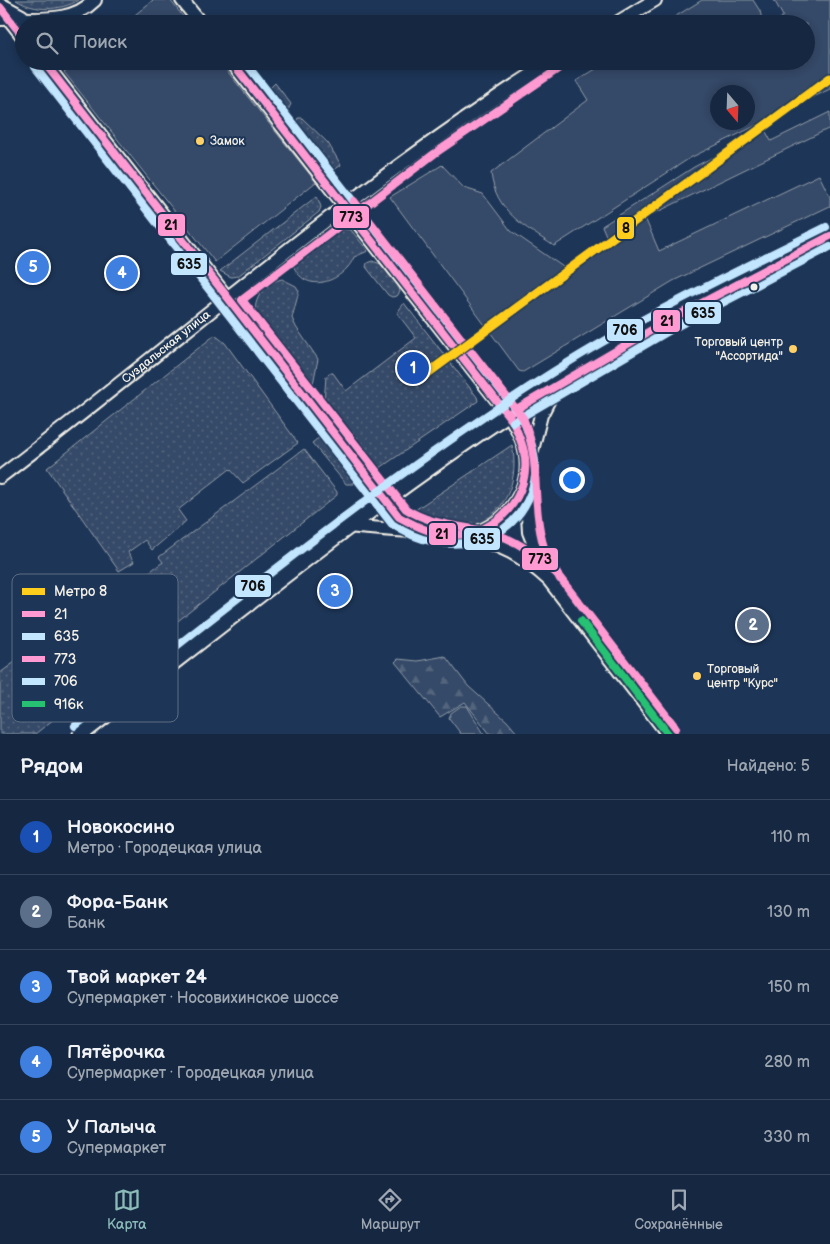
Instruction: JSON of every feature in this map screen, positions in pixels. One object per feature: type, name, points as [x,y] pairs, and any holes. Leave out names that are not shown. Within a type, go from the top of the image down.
[{"type":"main road","points":[[178,659],[349,526],[508,414],[560,380],[701,300],[830,236]]},
{"type":"main road","points":[[81,734],[96,722]]},
{"type":"street","points":[[71,15],[95,0]]},
{"type":"street","points":[[182,0],[194,15]]},
{"type":"street","points":[[629,15],[654,0]]},
{"type":"street","points":[[0,6],[23,15]]},
{"type":"street","points":[[0,6],[4,18],[15,29]]},
{"type":"street","points":[[50,70],[385,500],[399,517],[425,532]]},
{"type":"street","points":[[238,70],[508,414],[521,436],[526,473],[529,532],[548,580]]},
{"type":"street","name":"Суздальская улица","points":[[0,478],[346,207],[483,105],[539,70]]},
{"type":"street","points":[[451,536],[476,533],[501,519],[518,498],[541,415],[560,380]]},
{"type":"street","points":[[349,526],[425,532],[492,543],[507,549],[535,568],[548,580],[668,734]]},
{"type":"green space","points":[[16,0],[79,0],[72,4],[48,9],[31,7]]},
{"type":"green space","points":[[153,0],[170,0],[182,15],[135,15]]},
{"type":"green space","points":[[702,0],[753,0],[761,15],[678,15]]},
{"type":"green space","points":[[774,0],[830,0],[830,89],[755,126],[755,85],[710,85],[710,130],[747,130],[690,158],[554,246],[522,225],[505,208],[498,198],[491,173],[588,100],[576,81],[594,70],[815,70],[815,15],[782,15]]},
{"type":"green space","points":[[67,70],[226,70],[316,182],[215,262],[64,72]]},
{"type":"green space","points":[[275,83],[291,104],[287,112],[283,113],[266,92]]},
{"type":"green space","points":[[830,112],[830,128],[645,218],[659,251],[819,175],[830,197],[830,206],[673,281],[523,372],[519,371],[390,197],[442,165],[464,188],[483,194],[511,231],[566,269],[608,240],[602,226],[694,167],[765,130],[771,141]]},
{"type":"green space","points":[[298,118],[302,118],[328,143],[341,165],[330,173],[293,128]]},
{"type":"green space","points":[[317,196],[321,207],[319,212],[238,276],[231,277],[220,271]]},
{"type":"green space","points":[[345,229],[351,230],[368,251],[354,257],[343,272],[326,282],[316,283],[300,276],[294,267],[297,263],[336,232]]},
{"type":"green space","points":[[372,261],[381,264],[399,287],[400,292],[397,296],[392,297],[388,295],[366,267],[367,263]]},
{"type":"green space","points":[[282,279],[296,286],[299,291],[292,318],[318,359],[313,384],[311,385],[256,316],[256,304],[261,293],[270,284]]},
{"type":"green space","points":[[404,303],[477,397],[478,401],[377,470],[324,403],[326,376],[329,373],[333,373],[346,391],[416,338],[397,313]]},
{"type":"green space","points":[[215,335],[225,343],[298,443],[243,483],[230,469],[178,510],[186,521],[152,550],[145,540],[128,552],[134,562],[119,571],[47,468]]},
{"type":"green space","points":[[323,438],[353,474],[353,484],[346,484],[312,443],[317,439]]},
{"type":"green space","points":[[512,445],[514,469],[510,490],[500,507],[486,519],[469,527],[450,529],[430,525],[409,514]]},
{"type":"green space","points":[[304,449],[337,492],[337,495],[178,621],[178,574],[146,574],[163,562],[159,557]]},
{"type":"green space","points":[[445,656],[468,686],[507,721],[518,734],[490,734],[465,702],[440,717],[395,662],[398,659],[418,661]]},
{"type":"green space","points":[[12,664],[12,722],[50,722],[35,734],[0,734],[0,673]]},
{"type":"green space","points":[[461,706],[467,706],[484,734],[461,734],[449,718],[451,713]]},
{"type":"metro line","name":"8","points":[[421,378],[830,78]]},
{"type":"transit line","name":"21","points":[[0,7],[15,26]]},
{"type":"transit line","name":"635","points":[[37,70],[392,524],[412,535],[433,542],[455,544],[476,541],[495,534],[512,522],[525,504],[534,482],[535,457],[523,419],[251,70]]},
{"type":"transit line","name":"21","points":[[50,70],[399,517],[425,529],[446,535],[469,533],[497,521],[517,497],[523,483],[525,468],[524,452],[514,423],[238,70]]},
{"type":"transit line","name":"773","points":[[557,70],[434,154],[242,300],[406,509],[428,519],[504,537],[528,550],[543,562],[557,574],[676,728]]},
{"type":"transit line","name":"773","points":[[354,201],[523,418],[532,450],[537,509],[543,545],[560,579]]},
{"type":"transit line","name":"706","points":[[178,645],[369,498],[429,455],[553,372],[687,296],[826,227]]},
{"type":"transit line","name":"21","points":[[508,414],[667,321],[830,236]]},
{"type":"transit line","name":"635","points":[[513,422],[672,329],[830,247]]},
{"type":"transit line","name":"916к","points":[[581,621],[668,734]]},
{"type":"transit line","name":"706","points":[[75,726],[80,722]]},
{"type":"place","name":"Замок","points":[[200,141]]},
{"type":"place","name":"У Палыча","points":[[33,267]]},
{"type":"place","name":"Пятёрочка","points":[[122,273]]},
{"type":"place","name":"Торговый центр \"Ассортида\"","points":[[793,349]]},
{"type":"place","name":"Новокосино","points":[[413,368]]},
{"type":"place","name":"Твой маркет 24","points":[[335,591]]},
{"type":"place","name":"Фора-Банк","points":[[753,625]]},
{"type":"place","name":"Торговый центр \"Курс\"","points":[[697,676]]}]
